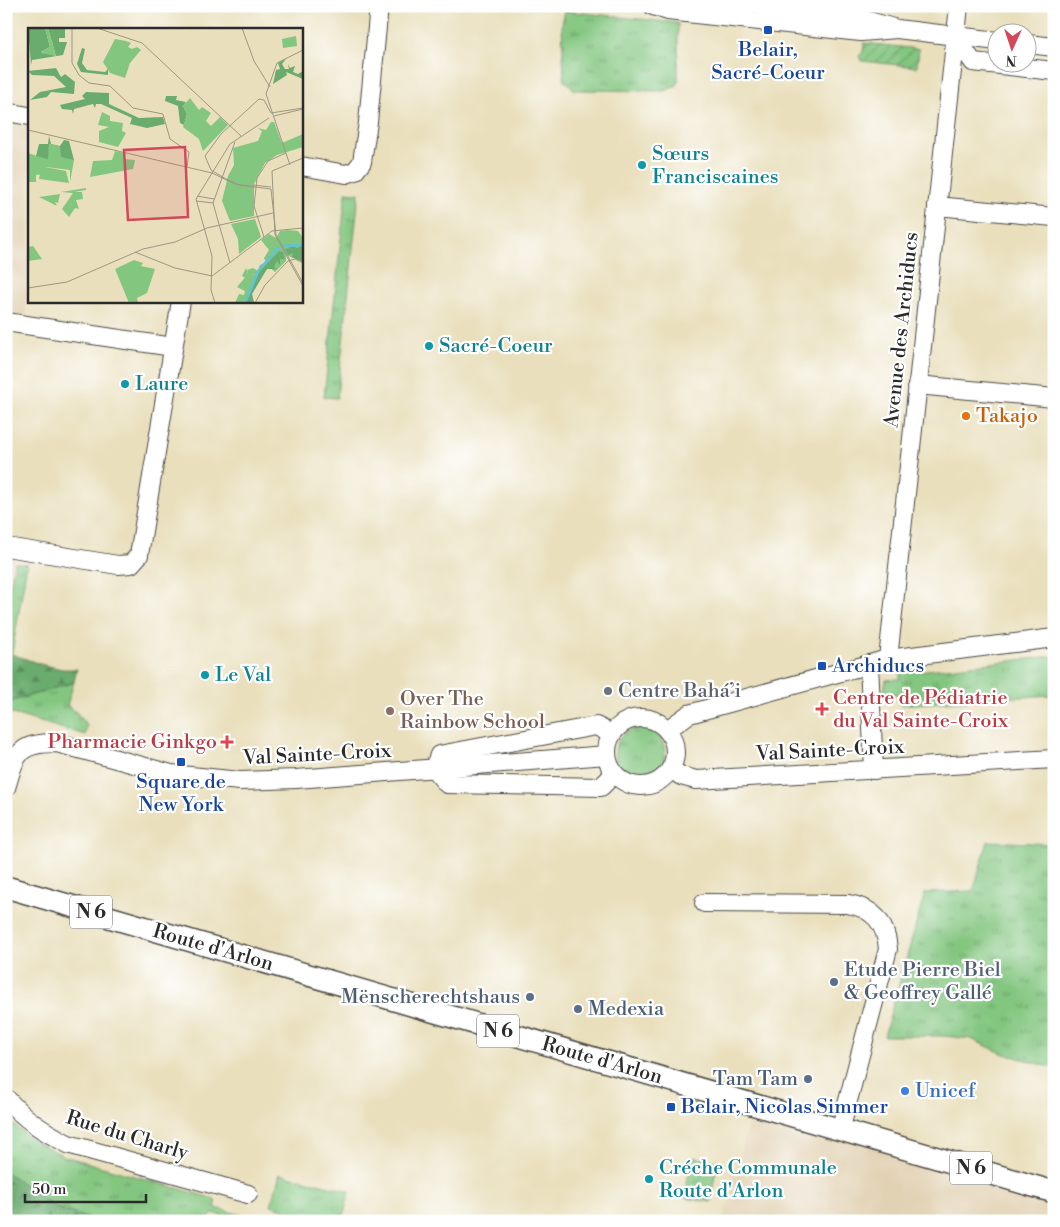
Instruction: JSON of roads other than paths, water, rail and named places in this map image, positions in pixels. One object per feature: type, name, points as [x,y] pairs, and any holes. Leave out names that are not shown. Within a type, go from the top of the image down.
[{"type":"main road","name":"Route d'Arlon","points":[[6,887],[1054,1192]]},
{"type":"street","points":[[302,166],[346,174],[355,171],[362,162],[379,6]]},
{"type":"street","points":[[653,6],[668,11],[856,32],[897,29]]},
{"type":"street","points":[[765,6],[850,16],[897,29],[988,40]]},
{"type":"street","name":"Avenue des Archiducs","points":[[888,659],[959,6]]},
{"type":"street","points":[[955,36],[973,62],[1054,71]]},
{"type":"street","points":[[1038,45],[1054,47]]},
{"type":"street","points":[[6,112],[28,116]]},
{"type":"street","points":[[937,206],[1054,217]]},
{"type":"street","points":[[6,546],[118,565],[132,564],[139,555],[181,302]]},
{"type":"street","points":[[6,322],[174,347]]},
{"type":"street","points":[[918,385],[1054,398]]},
{"type":"street","points":[[667,730],[688,714],[888,659],[1054,638]]},
{"type":"street","points":[[869,664],[874,770]]},
{"type":"street","points":[[645,718],[657,722],[667,730],[675,748],[675,759],[671,769],[662,779],[651,785],[637,787],[624,782],[614,774],[609,765],[608,745],[612,734],[621,725],[632,720],[645,718]]},
{"type":"street","points":[[612,734],[596,726],[439,756],[434,769],[447,784],[601,787],[614,774]]},
{"type":"street","name":"Val Sainte-Croix","points":[[6,788],[15,758],[22,750],[34,744],[57,743],[172,774],[240,781],[434,769],[607,755]]},
{"type":"street","name":"Val Sainte-Croix","points":[[671,769],[681,776],[696,780],[1054,759]]},
{"type":"street","points":[[704,903],[848,904],[859,906],[871,913],[887,934],[888,950],[840,1131]]},
{"type":"street","name":"Rue du Charly","points":[[6,1098],[21,1115],[42,1130],[68,1144],[248,1194]]},
{"type":"place","name":"Belair, Sacré-Coeur","points":[[768,30]]},
{"type":"place","name":"Sœurs Franciscaines","points":[[642,165]]},
{"type":"place","name":"Sacré-Coeur","points":[[429,346]]},
{"type":"place","name":"Laure","points":[[125,384]]},
{"type":"place","name":"Takajo","points":[[966,416]]},
{"type":"place","name":"Archiducs","points":[[822,666]]},
{"type":"place","name":"Le Val","points":[[205,675]]},
{"type":"place","name":"Centre Bahá’i","points":[[608,691]]},
{"type":"place","name":"Centre de Pédiatrie du Val Sainte-Croix","points":[[822,709]]},
{"type":"place","name":"Over The Rainbow School","points":[[390,711]]},
{"type":"place","name":"Pharmacie Ginkgo","points":[[227,742]]},
{"type":"place","name":"Square de New York","points":[[181,762]]},
{"type":"place","name":"Etude Pierre Biel & Geoffrey Gallé","points":[[834,982]]},
{"type":"place","name":"Mënscherechtshaus","points":[[530,997]]},
{"type":"place","name":"Medexia","points":[[578,1009]]},
{"type":"place","name":"Tam Tam","points":[[808,1079]]},
{"type":"place","name":"Unicef","points":[[905,1091]]},
{"type":"place","name":"Belair, Nicolas Simmer","points":[[671,1107]]},
{"type":"place","name":"Créche Communale Route d'Arlon","points":[[649,1179]]}]
